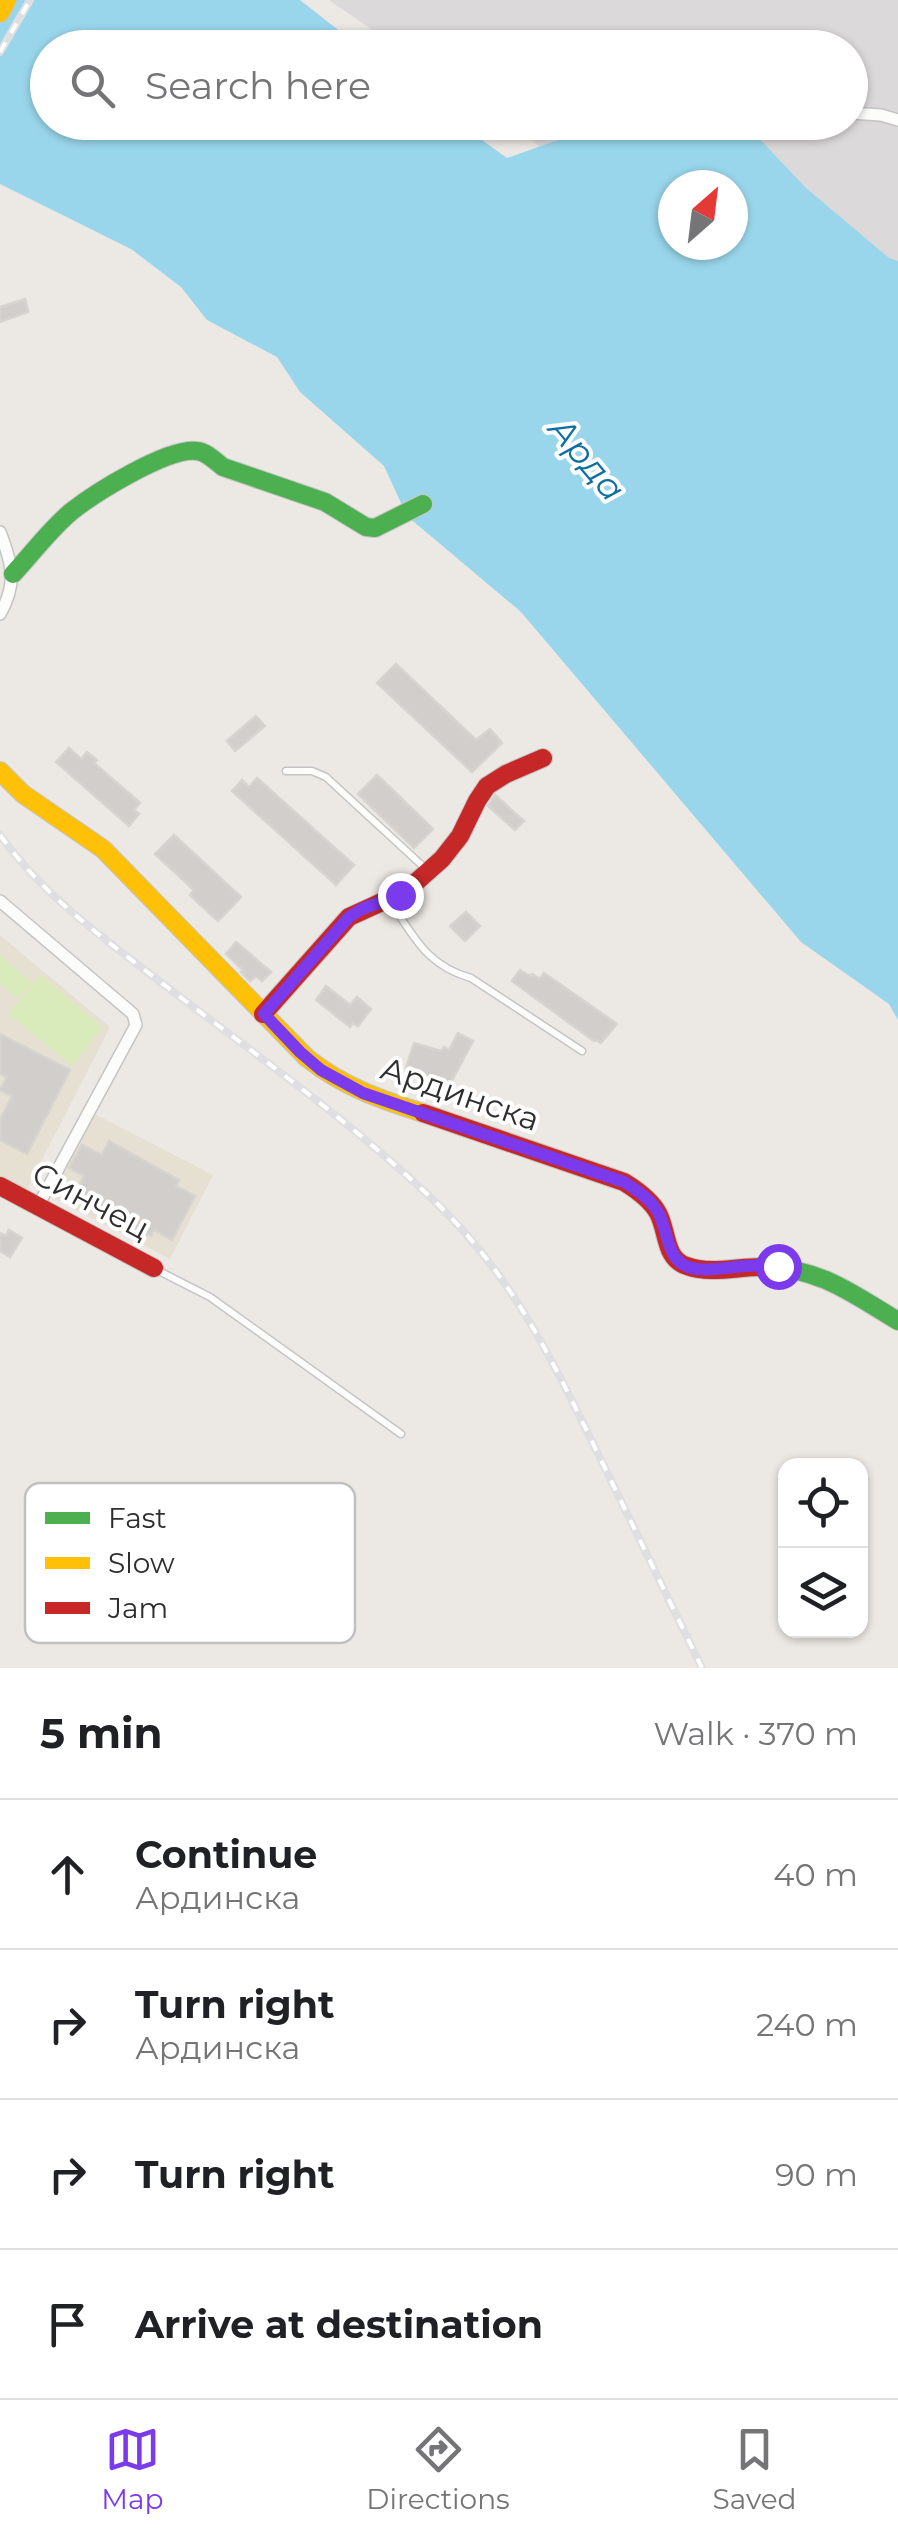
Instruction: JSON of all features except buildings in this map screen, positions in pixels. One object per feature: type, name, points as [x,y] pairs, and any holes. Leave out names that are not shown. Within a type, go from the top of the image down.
[{"type":"street","points":[[0,13],[8,0]]},
{"type":"street","points":[[868,114],[898,120]]},
{"type":"street","points":[[12,574],[71,512],[153,462],[176,453],[197,451],[223,467],[325,502],[375,528],[422,504]]},
{"type":"street","points":[[0,532],[12,574],[8,600],[0,614]]},
{"type":"street","points":[[264,1014],[349,917],[411,888],[454,845],[487,786],[543,758]]},
{"type":"street","name":"Ардинска","points":[[0,771],[24,796],[103,848],[321,1070],[353,1088],[624,1182],[658,1212],[670,1251],[684,1266],[707,1270],[750,1266],[794,1268],[831,1280],[898,1322]]},
{"type":"street","points":[[0,901],[133,1014],[136,1025],[38,1206]]},
{"type":"street","name":"Синчец","points":[[0,1186],[154,1268]]},
{"type":"lane","points":[[286,772],[312,771],[326,778],[428,871]]},
{"type":"lane","points":[[388,899],[427,956],[456,974],[471,978],[582,1051]]},
{"type":"lane","points":[[154,1268],[210,1297],[401,1434]]},
{"type":"shaded area","points":[[329,0],[898,0],[898,393],[748,258],[748,170],[658,170],[658,228],[531,140],[868,140],[868,30],[372,30]]},
{"type":"shaded area","points":[[0,935],[110,1027],[25,1193],[0,1180]]},
{"type":"shaded area","points":[[91,1112],[213,1175],[170,1259],[48,1195]]},
{"type":"green space","points":[[0,955],[32,983],[18,999],[0,983]]},
{"type":"green space","points":[[41,975],[102,1027],[73,1066],[8,1014]]},
{"type":"water","name":"Арда","points":[[0,0],[300,0],[338,30],[30,30],[30,140],[482,140],[507,158],[558,140],[760,140],[806,188],[889,258],[898,261],[898,1020],[889,1004],[801,942],[521,612],[407,516],[384,466],[300,392],[277,357],[207,320],[181,287],[131,249],[0,184]]},
{"type":"railway","points":[[0,52],[30,0]]},
{"type":"railway","points":[[0,835],[36,879],[78,917],[365,1139],[427,1194],[484,1255],[548,1355],[702,1668]]},
{"type":"traffic: fast","points":[[13,574],[56,526],[83,503],[132,473],[184,452],[201,452],[223,467],[325,502],[366,527],[375,528],[423,504]]},
{"type":"traffic: fast","points":[[765,1267],[820,1278],[898,1321]]},
{"type":"traffic: slow","points":[[0,13],[7,0]]},
{"type":"traffic: slow","points":[[0,771],[23,794],[103,849],[307,1058],[362,1091],[423,1113]]},
{"type":"traffic: jam","points":[[263,1014],[349,917],[406,891],[442,859],[460,836],[487,786],[543,758]]},
{"type":"traffic: jam","points":[[423,1113],[624,1182],[655,1208],[670,1251],[687,1266],[716,1270],[765,1267]]},
{"type":"traffic: jam","points":[[0,1186],[154,1268]]},
{"type":"route","points":[[400,895],[349,917],[264,1014],[300,1052],[342,1084],[363,1093],[624,1182],[651,1202],[664,1227],[670,1251],[684,1266],[707,1270],[778,1266]]}]
